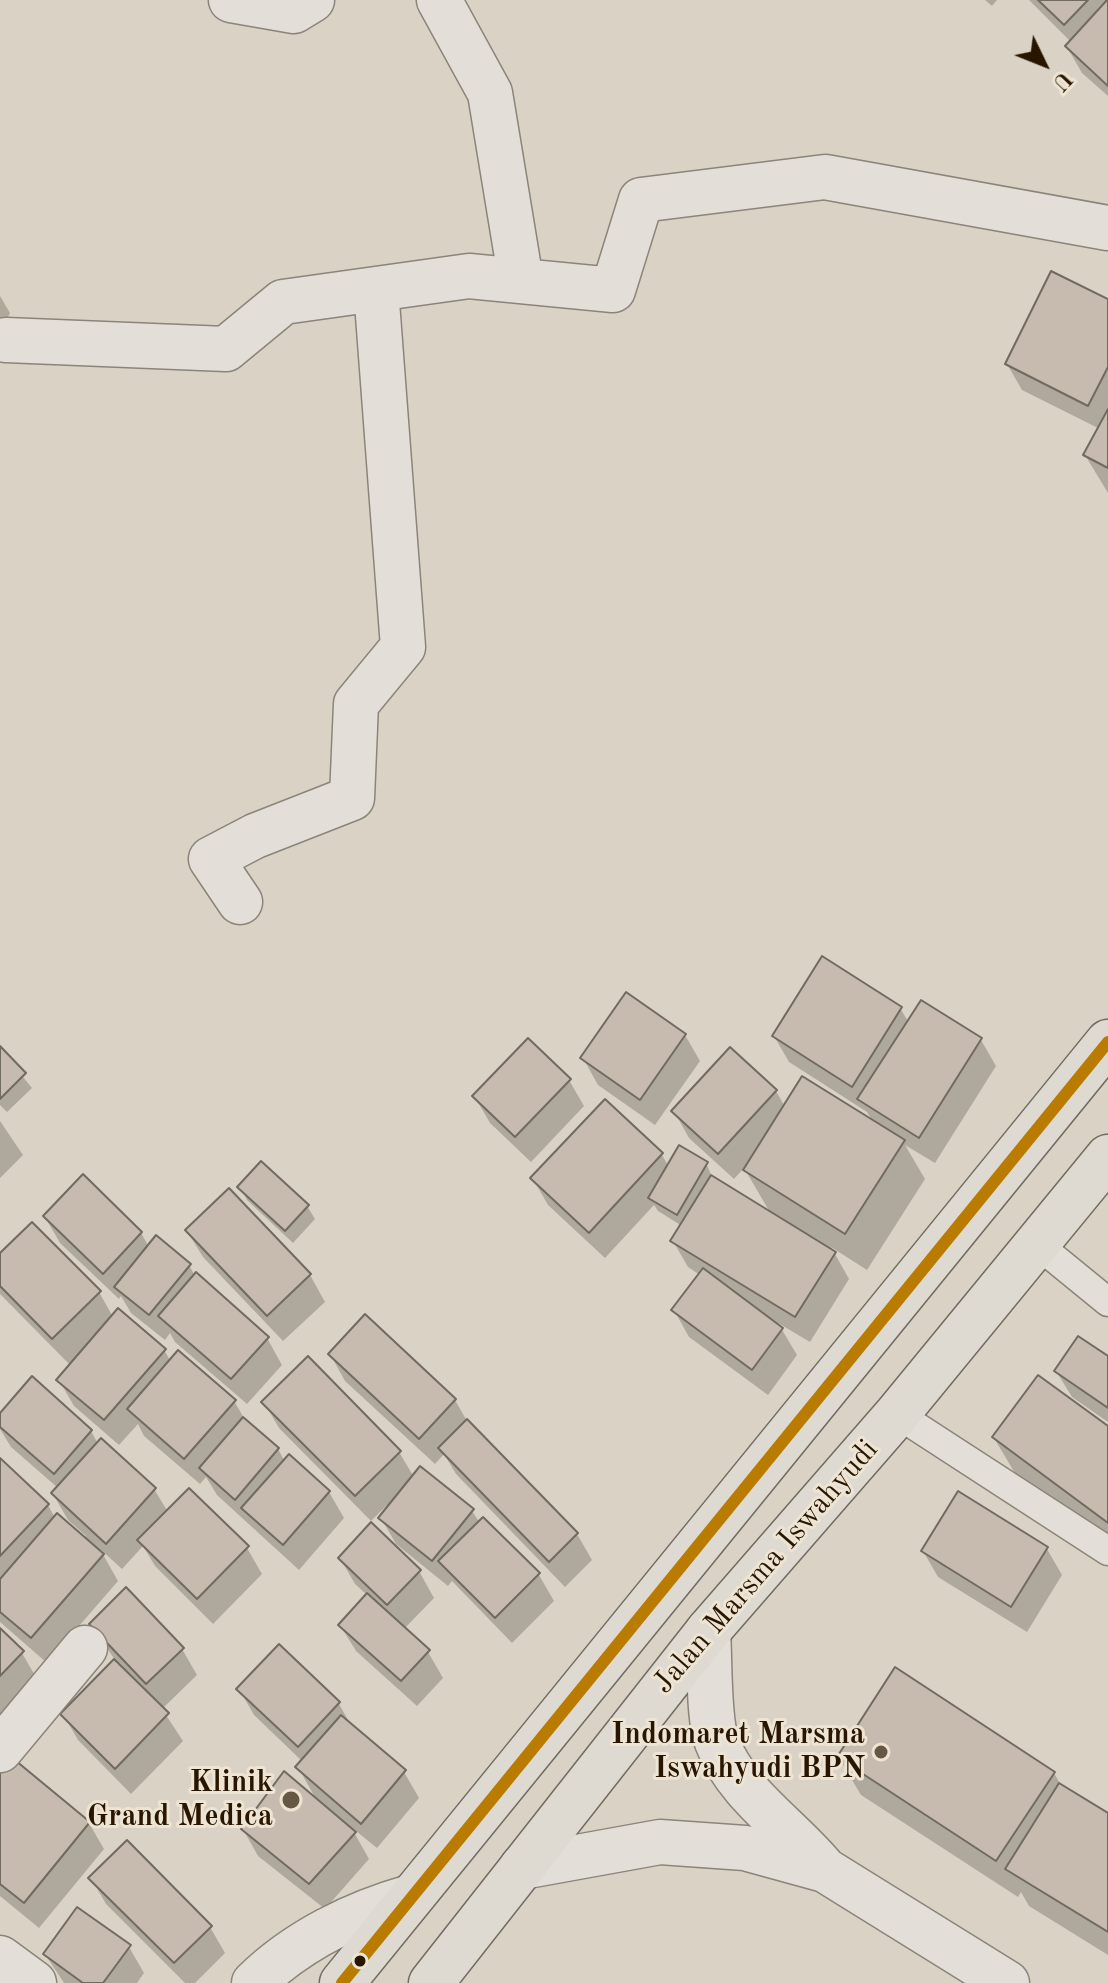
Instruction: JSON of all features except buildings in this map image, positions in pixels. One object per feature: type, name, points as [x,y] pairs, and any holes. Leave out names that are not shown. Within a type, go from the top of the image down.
[{"type":"highway","name":"Jalan Marsma Iswahyudi","points":[[342,1983],[1108,1042]]},
{"type":"highway","name":"Jalan Marsma Iswahyudi","points":[[431,1983],[708,1631],[897,1414],[1108,1157]]},
{"type":"street","points":[[231,0],[294,11],[312,0]]},
{"type":"street","points":[[439,0],[490,93],[521,281]]},
{"type":"street","points":[[6,340],[226,349],[283,302],[469,276],[613,290],[641,200],[825,177],[1108,228]]},
{"type":"street","points":[[240,902],[211,859],[255,836],[352,798],[356,704],[403,647],[376,289]]},
{"type":"street","points":[[708,1631],[716,1741],[742,1787],[804,1844],[825,1870]]},
{"type":"street","points":[[0,1750],[85,1648]]},
{"type":"street","points":[[522,1867],[660,1842],[745,1848],[825,1870],[1007,1983]]},
{"type":"street","points":[[254,1983],[288,1956],[356,1915],[411,1897]]},
{"type":"street","points":[[0,1958],[34,1983]]},
{"type":"lane","points":[[1037,1244],[1108,1302]]},
{"type":"lane","points":[[897,1414],[1108,1551]]},
{"type":"transit line","points":[[342,1983],[1108,1042]]},
{"type":"place","name":"Indomaret Marsma Iswahyudi BPN","points":[[881,1752]]},
{"type":"place","name":"Klinik Grand Medica","points":[[291,1800]]}]
